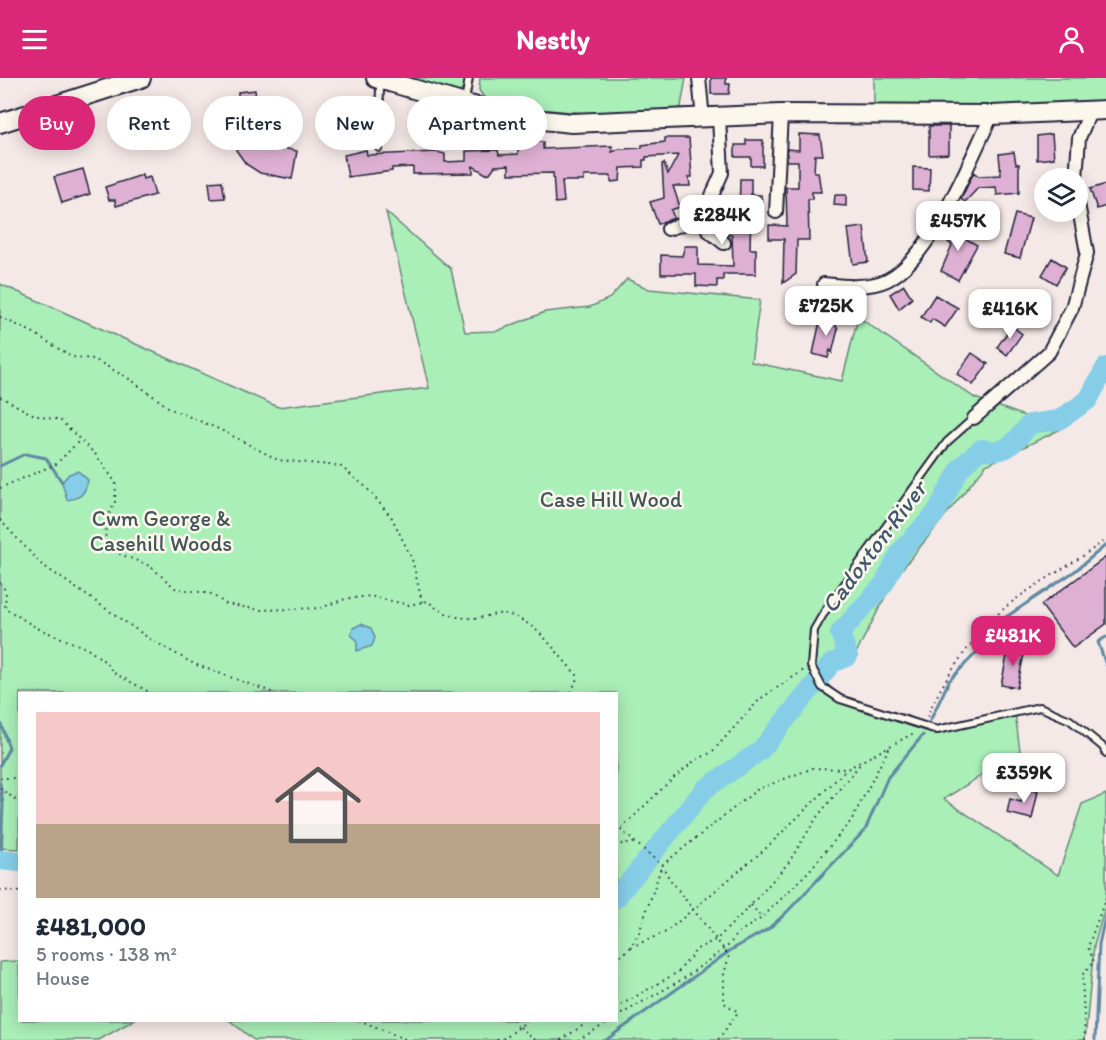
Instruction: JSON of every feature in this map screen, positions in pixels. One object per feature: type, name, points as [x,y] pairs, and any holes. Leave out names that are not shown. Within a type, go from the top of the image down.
[{"type":"street","points":[[0,123],[141,78]]},
{"type":"street","points":[[378,78],[438,96]]},
{"type":"street","points":[[668,229],[702,218],[722,173],[711,118],[699,78]]},
{"type":"street","points":[[547,120],[572,123],[781,114],[992,115],[1098,111]]},
{"type":"street","points":[[1077,168],[1079,138],[1098,111]]},
{"type":"street","points":[[776,212],[781,114]]},
{"type":"street","points":[[824,284],[850,287],[886,280],[914,260],[943,214],[992,115]]},
{"type":"street","points":[[702,218],[708,230],[724,243]]},
{"type":"street","points":[[974,418],[1049,352],[1072,308],[1086,253],[1081,222]]},
{"type":"lane","points":[[378,78],[378,96]]},
{"type":"lane","points":[[466,96],[469,78]]},
{"type":"lane","points":[[974,418],[947,442],[825,611],[814,630],[811,666],[814,674],[822,687],[851,704],[937,730],[1040,707],[1070,720],[1103,747],[1106,753]]},
{"type":"path","points":[[1103,78],[1106,83]]},
{"type":"path","points":[[0,317],[32,332],[72,357],[94,359],[131,380],[171,409],[221,430],[278,460],[340,466],[366,487],[392,518],[412,559],[422,602]]},
{"type":"path","points":[[0,397],[24,412],[43,418],[59,419],[96,455],[116,483],[116,502],[106,519],[105,535],[115,552],[150,566],[175,588],[211,594],[226,604],[243,609],[320,608],[345,599],[370,596],[409,605],[428,601],[440,612],[475,619],[494,614],[510,615],[543,633],[578,676],[571,692]]},
{"type":"path","points":[[0,488],[56,464],[79,440]]},
{"type":"path","points":[[0,520],[41,564],[150,639],[194,664],[271,692]]},
{"type":"path","points":[[618,958],[630,948],[666,932],[764,850],[847,769],[918,731],[937,693],[980,632],[1007,606],[1106,539]]},
{"type":"path","points":[[0,583],[6,591],[4,608],[37,628],[86,648],[102,658],[114,673],[149,692]]},
{"type":"path","points":[[622,828],[672,779],[693,762],[712,752],[760,699],[775,686],[811,666]]},
{"type":"path","points":[[618,1016],[683,979],[728,946],[739,932],[762,918],[809,871],[851,820],[872,775],[890,746]]},
{"type":"path","points":[[618,1007],[678,972],[697,949],[717,939],[789,862],[817,818],[863,761]]},
{"type":"path","points":[[630,948],[639,933],[662,865],[758,789],[813,768],[847,769]]},
{"type":"path","points":[[0,778],[18,778]]},
{"type":"path","points":[[0,788],[18,801]]},
{"type":"path","points":[[618,827],[662,865],[669,878],[694,907],[729,956],[724,974],[724,1003],[738,1012],[718,1040]]},
{"type":"path","points":[[618,847],[623,843],[638,843]]},
{"type":"path","points":[[0,890],[18,892]]},
{"type":"path","points":[[1085,1040],[1083,975],[1094,962],[1088,947],[1106,897]]},
{"type":"path","points":[[751,904],[762,918]]},
{"type":"path","points":[[364,1022],[407,1040]]},
{"type":"path","points":[[515,1022],[535,1040]]},
{"type":"path","points":[[497,1040],[504,1039],[525,1022]]},
{"type":"path","points":[[561,1040],[588,1022]]},
{"type":"path","points":[[578,1040],[609,1022]]},
{"type":"green space","points":[[405,78],[465,78],[464,88],[457,94]]},
{"type":"green space","points":[[480,78],[686,78],[680,112],[581,113],[557,111],[547,110],[547,96],[483,96],[479,90]]},
{"type":"green space","points":[[874,78],[1106,78],[1106,104],[874,108]]},
{"type":"green space","name":"Case Hill Wood","points":[[386,212],[451,269],[465,332],[497,331],[545,312],[590,307],[610,298],[627,279],[649,289],[760,300],[751,362],[842,381],[858,317],[975,398],[1061,429],[986,465],[895,578],[853,659],[821,678],[841,697],[936,732],[1015,713],[1020,751],[944,799],[1058,875],[1082,804],[1106,794],[1106,904],[1094,946],[1085,1040],[254,1040],[232,1022],[618,1022],[618,692],[18,692],[18,849],[0,848],[0,284],[278,407],[429,388]]},
{"type":"green space","points":[[18,961],[18,1022],[130,1022],[99,1040],[0,1040],[0,962]]},
{"type":"water","points":[[78,471],[88,480],[85,489],[76,498],[67,500],[62,482],[69,474]]},
{"type":"water","points":[[361,624],[371,628],[375,638],[372,646],[357,651],[357,640],[351,635],[353,628]]},
{"type":"building","points":[[711,78],[726,78],[726,84],[730,84],[729,94],[711,94]]},
{"type":"building","points":[[255,90],[256,96],[238,96],[238,92]]},
{"type":"building","points":[[929,126],[949,126],[949,154],[929,155]]},
{"type":"building","points":[[799,134],[820,135],[823,155],[815,155],[814,172],[818,172],[821,192],[812,192],[812,199],[808,199],[809,240],[797,240],[796,274],[783,283],[784,239],[769,239],[769,225],[787,226],[786,187],[798,187],[798,161],[787,161],[787,149],[799,150]]},
{"type":"building","points":[[1052,134],[1054,158],[1037,160],[1037,136]]},
{"type":"building","points":[[665,138],[689,138],[692,177],[689,177],[690,186],[673,186],[680,207],[671,210],[674,218],[658,224],[650,202],[664,198],[662,164],[664,163],[668,174],[678,155],[646,157],[646,160],[643,160],[643,167],[621,168],[620,181],[611,182],[611,176],[584,176],[584,181],[562,181],[564,202],[555,203],[553,173],[509,174],[509,165],[495,166],[490,173],[486,174],[473,166],[473,173],[413,174],[413,167],[392,168],[392,171],[348,177],[344,155],[366,150],[367,155],[437,152],[445,154],[445,162],[466,161],[466,151],[498,150],[499,155],[518,154],[518,150],[612,146],[612,152],[665,142]]},
{"type":"building","points":[[746,140],[763,140],[763,166],[751,166],[751,157],[735,157],[735,145],[746,145]]},
{"type":"building","points":[[236,150],[297,151],[292,179],[260,173],[246,164]]},
{"type":"building","points":[[1014,152],[1016,164],[1019,164],[1019,193],[997,195],[996,187],[978,188],[965,202],[961,199],[974,172],[978,176],[1001,175],[999,154]]},
{"type":"building","points":[[913,167],[930,168],[929,191],[913,190]]},
{"type":"building","points":[[83,169],[90,194],[62,203],[54,177]]},
{"type":"building","points":[[142,175],[143,179],[150,177],[155,195],[116,206],[115,200],[109,200],[105,187]]},
{"type":"building","points":[[740,179],[751,179],[751,195],[761,195],[762,206],[751,206],[750,249],[756,249],[756,274],[723,274],[723,280],[717,280],[717,287],[696,286],[696,274],[661,274],[661,255],[682,256],[685,246],[698,246],[698,265],[733,266],[732,235],[727,235],[715,225],[714,216],[739,216]]},
{"type":"building","points":[[222,181],[225,198],[211,199],[209,182]]},
{"type":"building","points":[[1106,184],[1106,206],[1097,209],[1090,189]]},
{"type":"building","points":[[835,195],[846,195],[846,206],[834,205]]},
{"type":"building","points":[[1015,214],[1031,218],[1020,258],[1004,254]]},
{"type":"building","points":[[951,220],[962,227],[958,234],[977,245],[958,280],[941,271],[952,245],[948,242],[953,235],[946,231]]},
{"type":"building","points":[[864,227],[868,262],[853,264],[848,229]]},
{"type":"building","points":[[1052,258],[1066,267],[1056,284],[1042,275]]},
{"type":"building","points":[[904,285],[912,298],[899,309],[890,294]]},
{"type":"building","points":[[794,289],[811,290],[810,307],[793,306]]},
{"type":"building","points":[[935,295],[958,308],[945,327],[932,319],[930,323],[921,317]]},
{"type":"building","points":[[821,316],[838,320],[832,353],[830,350],[828,358],[813,354]]},
{"type":"building","points":[[1012,326],[1022,334],[1007,355],[997,347]]},
{"type":"building","points":[[972,353],[988,364],[973,385],[957,374]]},
{"type":"building","points":[[1106,557],[1106,624],[1073,648],[1041,605]]},
{"type":"building","points":[[1009,646],[1025,649],[1017,688],[1001,685]]},
{"type":"building","points":[[1025,787],[1038,791],[1032,819],[1007,813],[1010,799],[1021,802]]},
{"type":"waterway","name":"Cadoxton River","points":[[618,896],[705,789],[760,751],[832,663],[848,656],[840,633],[884,584],[901,551],[936,513],[961,467],[981,449],[998,451],[1010,446],[1030,424],[1059,420],[1088,400],[1106,367]]},
{"type":"waterway","points":[[0,466],[25,454],[46,458],[62,482]]},
{"type":"waterway","points":[[930,721],[949,681],[975,654],[997,623],[1075,571],[1106,545]]},
{"type":"waterway","points":[[1106,637],[1098,642],[1106,665]]},
{"type":"waterway","points":[[0,721],[9,748],[0,765]]},
{"type":"waterway","points":[[606,1040],[731,950],[768,929],[784,915],[865,830],[888,777],[923,735]]},
{"type":"waterway","points":[[0,783],[3,804],[1,860]]},
{"type":"waterway","name":"Cadoxton River","points":[[0,860],[18,862]]},
{"type":"waterway","points":[[1095,1040],[1099,944],[1106,913]]},
{"type":"park label","name":"Cwm George & Casehill Woods","points":[[161,530]]}]
